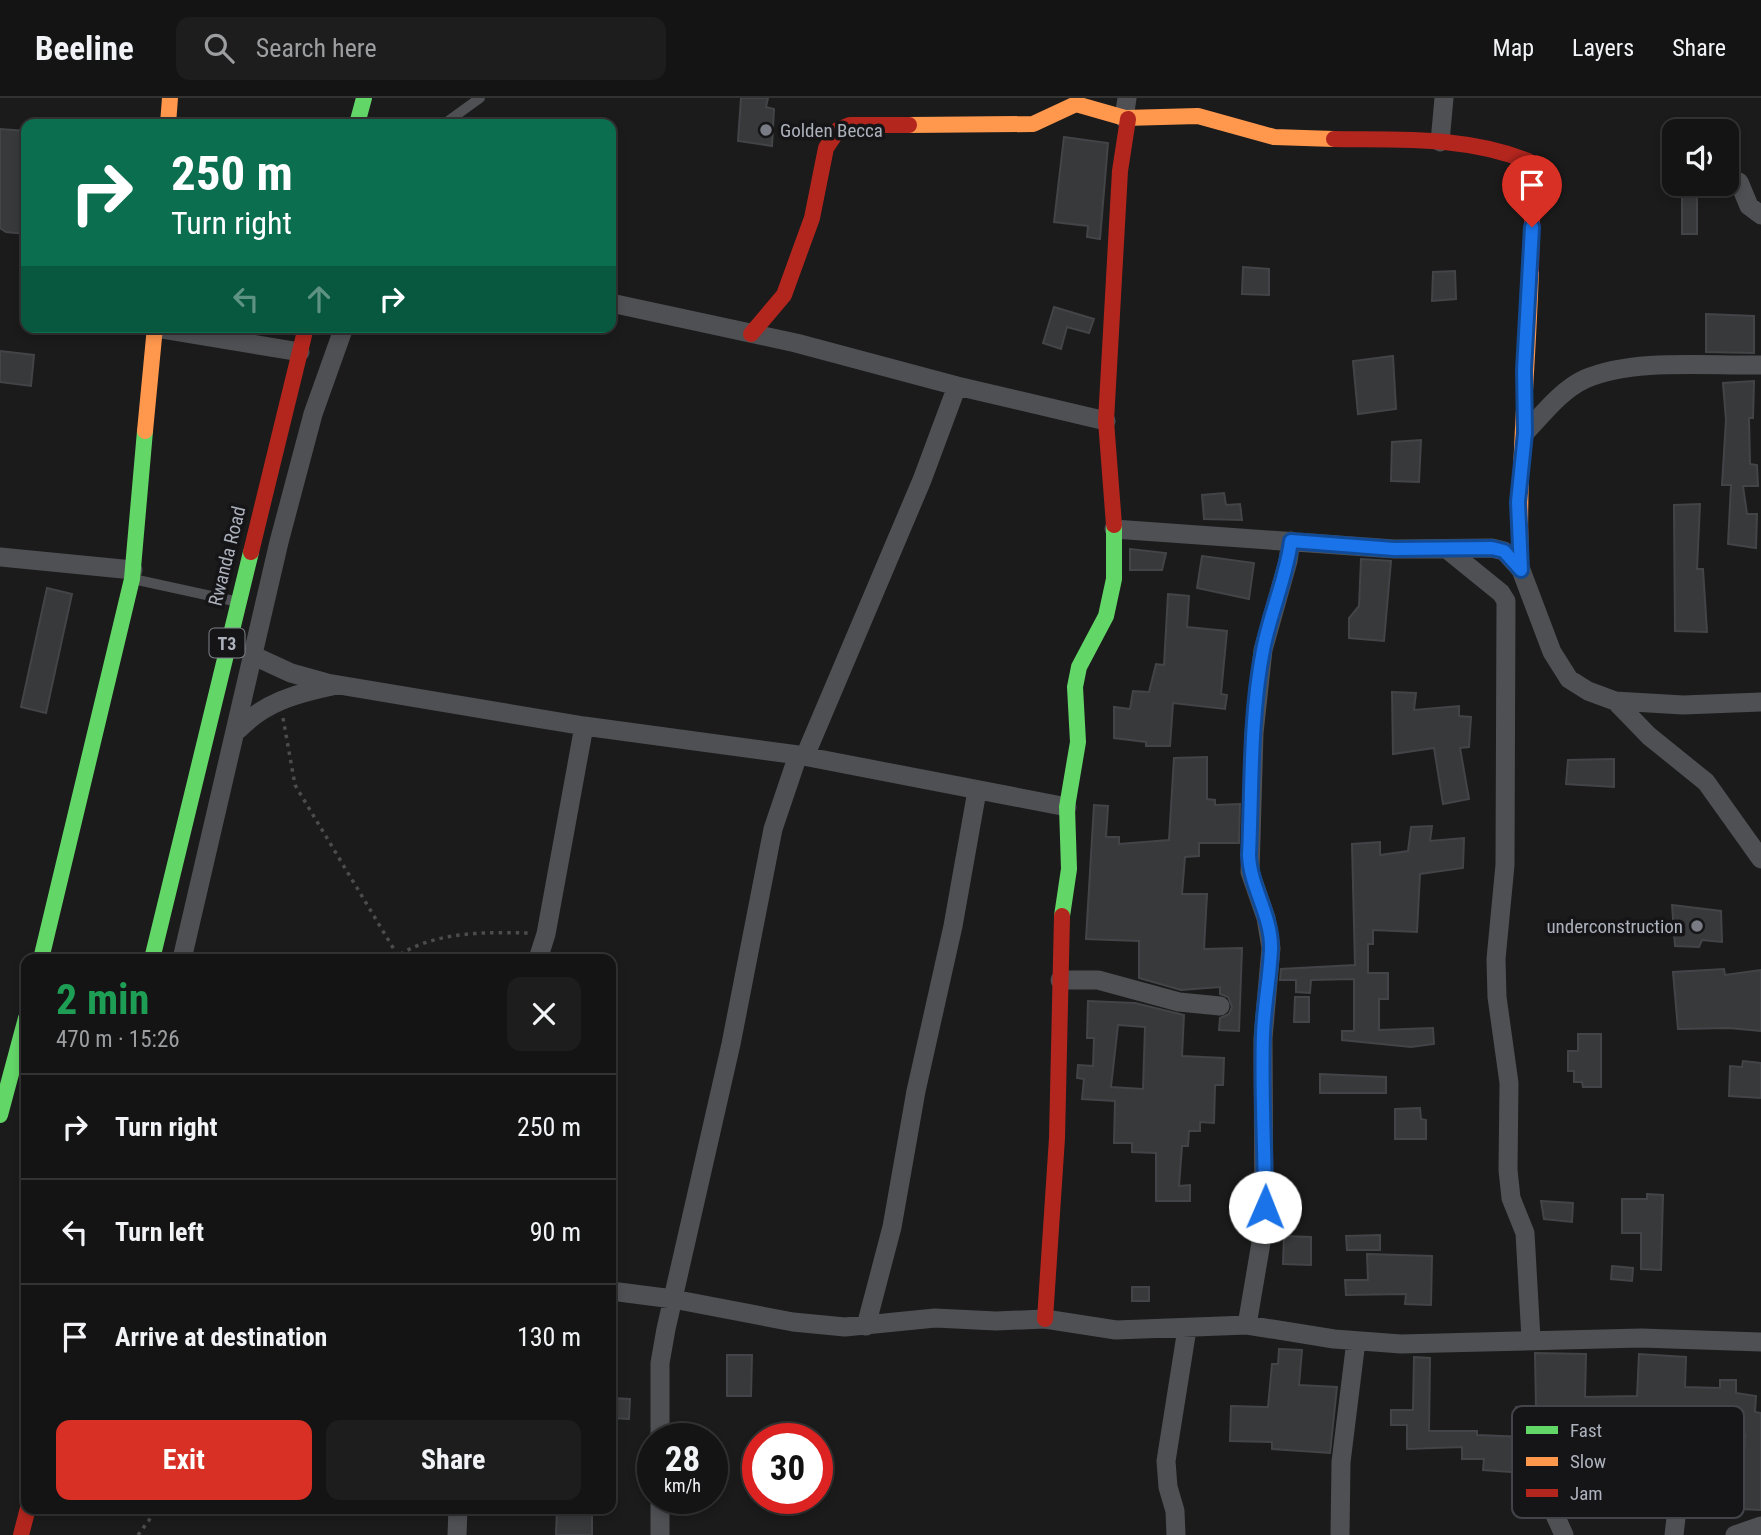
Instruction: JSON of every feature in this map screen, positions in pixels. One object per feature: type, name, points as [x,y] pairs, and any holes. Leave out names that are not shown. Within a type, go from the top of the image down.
[{"type":"main road","points":[[358,119],[364,98]]},
{"type":"main road","points":[[166,99],[168,119]]},
{"type":"main road","points":[[751,334],[784,295],[812,218],[826,148],[838,130],[850,125],[1033,124],[1076,104],[1126,118],[1208,117],[1258,134],[1284,138],[1469,144],[1520,157],[1528,161],[1532,168],[1530,297],[1524,370],[1525,433],[1518,502],[1521,570]]},
{"type":"main road","points":[[1045,1319],[1057,1138],[1060,928],[1069,869],[1067,807],[1078,742],[1075,687],[1079,667],[1112,599],[1114,529],[1106,421],[1122,144],[1126,118]]},
{"type":"main road","points":[[42,954],[133,575],[155,333]]},
{"type":"main road","name":"Rwanda Road","points":[[153,954],[305,333]]},
{"type":"main road","points":[[0,1115],[21,1037]]},
{"type":"main road","points":[[22,1535],[26,1514]]},
{"type":"street","points":[[1126,118],[1128,98]]},
{"type":"street","points":[[1440,142],[1444,98]]},
{"type":"street","points":[[1739,182],[1749,206],[1761,215]]},
{"type":"street","points":[[616,304],[751,334],[1106,421]]},
{"type":"street","points":[[216,333],[300,352]]},
{"type":"street","points":[[183,954],[279,542],[313,414],[343,333]]},
{"type":"street","points":[[1525,433],[1554,402],[1573,387],[1607,371],[1642,367],[1761,365]]},
{"type":"street","points":[[660,1423],[660,1363],[731,1044],[773,829],[802,755],[922,480],[957,386]]},
{"type":"street","points":[[1114,529],[1394,549],[1492,548],[1504,551],[1521,570],[1552,652],[1569,679],[1588,691],[1615,701],[1683,705],[1761,702]]},
{"type":"street","points":[[1247,1325],[1264,1225],[1263,1038],[1265,984],[1271,948],[1266,918],[1250,872],[1254,733],[1263,650],[1289,561],[1291,541]]},
{"type":"street","points":[[1448,550],[1501,593],[1506,601],[1505,865],[1497,985],[1509,1083],[1508,1170],[1511,1198],[1525,1233],[1531,1339]]},
{"type":"street","points":[[0,557],[133,575]]},
{"type":"street","points":[[254,656],[291,673],[337,684],[584,726],[802,755],[1067,807]]},
{"type":"street","points":[[237,730],[256,711],[281,699],[337,684]]},
{"type":"street","points":[[1615,701],[1649,736],[1706,782],[1761,859]]},
{"type":"street","points":[[540,954],[547,934],[584,726]]},
{"type":"street","points":[[866,1326],[889,1239],[916,1091],[953,926],[977,790]]},
{"type":"street","points":[[1060,980],[1098,980],[1180,1002],[1220,1006]]},
{"type":"street","points":[[616,1292],[673,1298],[793,1322],[866,1326],[935,1318],[1045,1319],[1116,1330],[1247,1325],[1276,1332],[1401,1344],[1641,1338],[1761,1342]]},
{"type":"street","points":[[1176,1535],[1175,1511],[1168,1487],[1166,1461],[1188,1328]]},
{"type":"street","points":[[1339,1535],[1342,1451],[1356,1341]]},
{"type":"street","points":[[457,1535],[458,1514]]},
{"type":"street","points":[[660,1514],[660,1535]]},
{"type":"street","points":[[1556,1518],[1564,1535]]},
{"type":"street","points":[[1735,1535],[1761,1526]]},
{"type":"lane","points":[[451,119],[480,98]]},
{"type":"lane","points":[[133,575],[237,602]]},
{"type":"path","points":[[281,699],[295,785],[393,954]]},
{"type":"path","points":[[401,954],[416,945],[459,935],[547,934]]},
{"type":"path","points":[[138,1535],[154,1514]]},
{"type":"building","points":[[741,98],[768,98],[766,107],[774,109],[772,146],[738,141]]},
{"type":"building","points":[[0,129],[21,131],[21,234],[6,232],[0,228]]},
{"type":"building","points":[[1064,137],[1108,143],[1100,239],[1087,237],[1088,226],[1054,222]]},
{"type":"building","points":[[1682,196],[1697,196],[1697,234],[1682,234]]},
{"type":"building","points":[[1243,267],[1269,269],[1269,295],[1242,294]]},
{"type":"building","points":[[1455,271],[1456,299],[1432,301],[1433,272]]},
{"type":"building","points":[[1054,307],[1094,319],[1089,333],[1067,327],[1061,349],[1043,343]]},
{"type":"building","points":[[1706,314],[1754,316],[1754,353],[1706,352]]},
{"type":"building","points":[[0,351],[34,355],[31,386],[0,382]]},
{"type":"building","points":[[1393,356],[1396,409],[1358,414],[1353,361]]},
{"type":"building","points":[[1754,381],[1753,418],[1749,418],[1750,464],[1757,465],[1758,486],[1743,486],[1747,514],[1757,514],[1756,548],[1728,544],[1731,485],[1722,485],[1726,420],[1723,383]]},
{"type":"building","points":[[1421,440],[1419,482],[1391,481],[1392,442]]},
{"type":"building","points":[[1224,493],[1226,505],[1240,504],[1242,520],[1204,519],[1202,495]]},
{"type":"building","points":[[1700,504],[1697,569],[1703,569],[1707,632],[1675,631],[1674,505]]},
{"type":"building","points":[[1130,549],[1166,553],[1162,570],[1130,570]]},
{"type":"building","points":[[1202,556],[1254,563],[1249,599],[1197,588]]},
{"type":"building","points":[[1361,559],[1391,561],[1384,641],[1349,638],[1349,618],[1359,606]]},
{"type":"building","points":[[47,588],[72,594],[46,713],[21,707]]},
{"type":"building","points":[[1168,594],[1189,596],[1187,627],[1227,631],[1221,694],[1227,695],[1225,709],[1173,703],[1170,746],[1146,746],[1146,742],[1114,738],[1114,707],[1130,709],[1133,691],[1149,692],[1156,664],[1164,665]]},
{"type":"building","points":[[1392,692],[1416,693],[1414,710],[1459,706],[1459,716],[1471,717],[1469,747],[1460,748],[1469,799],[1443,804],[1434,748],[1393,754]]},
{"type":"building","points":[[1207,757],[1207,799],[1215,800],[1215,805],[1240,804],[1239,843],[1199,843],[1199,856],[1185,857],[1182,894],[1207,894],[1204,949],[1242,948],[1239,1031],[1219,1030],[1220,1018],[1229,1014],[1232,1007],[1228,997],[1220,994],[1220,987],[1181,990],[1139,978],[1139,941],[1086,939],[1094,805],[1108,806],[1106,837],[1119,837],[1119,844],[1169,840],[1174,758]]},
{"type":"building","points":[[1614,759],[1614,787],[1566,784],[1568,760]]},
{"type":"building","points":[[1432,826],[1430,841],[1464,838],[1463,868],[1420,874],[1417,932],[1373,930],[1373,944],[1368,944],[1368,973],[1388,973],[1388,999],[1379,999],[1379,1030],[1433,1028],[1434,1044],[1411,1047],[1342,1040],[1342,1031],[1354,1031],[1354,979],[1311,980],[1310,993],[1296,992],[1296,980],[1280,980],[1281,969],[1355,965],[1352,844],[1380,842],[1380,855],[1408,851],[1411,827]]},
{"type":"building","name":"underconstruction","points":[[1672,905],[1721,911],[1722,942],[1702,940],[1699,947],[1675,946]]},
{"type":"building","points":[[1724,969],[1725,975],[1761,970],[1761,1031],[1729,1028],[1678,1029],[1673,972]]},
{"type":"building","points":[[1295,997],[1309,997],[1309,1022],[1294,1022]]},
{"type":"building","points":[[1088,1001],[1135,1003],[1184,1015],[1182,1056],[1224,1058],[1223,1085],[1215,1085],[1214,1123],[1200,1122],[1200,1131],[1189,1131],[1188,1146],[1182,1146],[1179,1186],[1190,1185],[1190,1201],[1156,1201],[1156,1153],[1132,1152],[1132,1143],[1114,1143],[1115,1101],[1082,1099],[1084,1079],[1077,1078],[1078,1065],[1093,1066],[1094,1038],[1087,1038]],"holes":[[[1118,1025],[1145,1027],[1143,1089],[1111,1087]]]},
{"type":"building","points":[[1578,1034],[1601,1034],[1601,1087],[1583,1087],[1582,1082],[1574,1082],[1574,1071],[1568,1071],[1568,1051],[1578,1051]]},
{"type":"building","points":[[1743,1061],[1761,1063],[1761,1098],[1729,1096],[1730,1066],[1742,1067]]},
{"type":"building","points":[[1320,1074],[1386,1077],[1386,1093],[1320,1093]]},
{"type":"building","points":[[1420,1108],[1421,1119],[1426,1120],[1426,1139],[1395,1139],[1395,1109]]},
{"type":"building","points":[[1647,1194],[1663,1195],[1661,1270],[1641,1269],[1641,1233],[1622,1233],[1622,1199],[1647,1199]]},
{"type":"building","points":[[1541,1201],[1573,1203],[1572,1222],[1544,1219]]},
{"type":"building","points":[[1380,1235],[1380,1250],[1347,1250],[1346,1236]]},
{"type":"building","points":[[1284,1236],[1311,1237],[1311,1265],[1283,1264]]},
{"type":"building","points":[[1367,1254],[1432,1256],[1431,1305],[1405,1304],[1406,1294],[1346,1295],[1345,1280],[1368,1280]]},
{"type":"building","points":[[1612,1266],[1633,1268],[1632,1281],[1611,1279]]},
{"type":"building","points":[[1132,1287],[1149,1287],[1149,1301],[1132,1301]]},
{"type":"building","points":[[1279,1349],[1302,1350],[1299,1385],[1337,1387],[1330,1453],[1272,1449],[1272,1442],[1230,1441],[1231,1406],[1268,1407],[1272,1364],[1278,1364]]},
{"type":"building","points":[[1535,1353],[1586,1354],[1585,1397],[1637,1396],[1639,1354],[1686,1357],[1685,1387],[1720,1388],[1720,1380],[1736,1380],[1736,1393],[1756,1396],[1755,1412],[1761,1413],[1761,1510],[1744,1509],[1744,1406],[1536,1406]]},
{"type":"building","points":[[727,1355],[752,1355],[751,1396],[727,1396]]},
{"type":"building","points":[[1414,1357],[1430,1358],[1429,1431],[1477,1431],[1477,1435],[1512,1436],[1512,1472],[1483,1470],[1484,1459],[1462,1459],[1462,1447],[1407,1449],[1407,1425],[1391,1425],[1391,1410],[1413,1410]]},
{"type":"building","points":[[616,1398],[630,1399],[629,1419],[616,1418]]},
{"type":"building","points":[[557,1514],[592,1514],[592,1535],[556,1535]]},
{"type":"traffic: fast","points":[[358,119],[364,98]]},
{"type":"traffic: fast","points":[[42,954],[132,579],[145,431]]},
{"type":"traffic: fast","points":[[1062,916],[1069,869],[1067,807],[1078,742],[1075,687],[1079,667],[1106,616],[1114,579],[1114,525]]},
{"type":"traffic: fast","points":[[153,954],[251,552]]},
{"type":"traffic: fast","points":[[0,1115],[21,1037]]},
{"type":"traffic: slow","points":[[168,119],[170,98]]},
{"type":"traffic: slow","points":[[909,125],[1033,124],[1076,104],[1125,118],[1198,116],[1274,137],[1334,139]]},
{"type":"traffic: slow","points":[[1521,570],[1522,457],[1531,269]]},
{"type":"traffic: slow","points":[[145,431],[154,333]]},
{"type":"traffic: jam","points":[[1114,525],[1106,421],[1120,171],[1128,119]]},
{"type":"traffic: jam","points":[[751,334],[784,295],[812,218],[826,148],[838,130],[850,125],[909,125]]},
{"type":"traffic: jam","points":[[1334,139],[1457,143],[1505,153],[1528,161],[1533,181],[1531,269]]},
{"type":"traffic: jam","points":[[251,552],[305,333]]},
{"type":"traffic: jam","points":[[1045,1319],[1057,1138],[1062,916]]},
{"type":"traffic: jam","points":[[21,1535],[26,1514]]},
{"type":"place","name":"Golden Becca","points":[[766,130]]},
{"type":"place","name":"underconstruction","points":[[1697,926]]},
{"type":"route","points":[[1265,1207],[1263,1038],[1265,984],[1271,948],[1266,918],[1250,872],[1249,855],[1254,733],[1263,650],[1289,561],[1291,541],[1414,550],[1492,548],[1504,551],[1521,570],[1518,502],[1525,433],[1524,370],[1532,227]]}]
